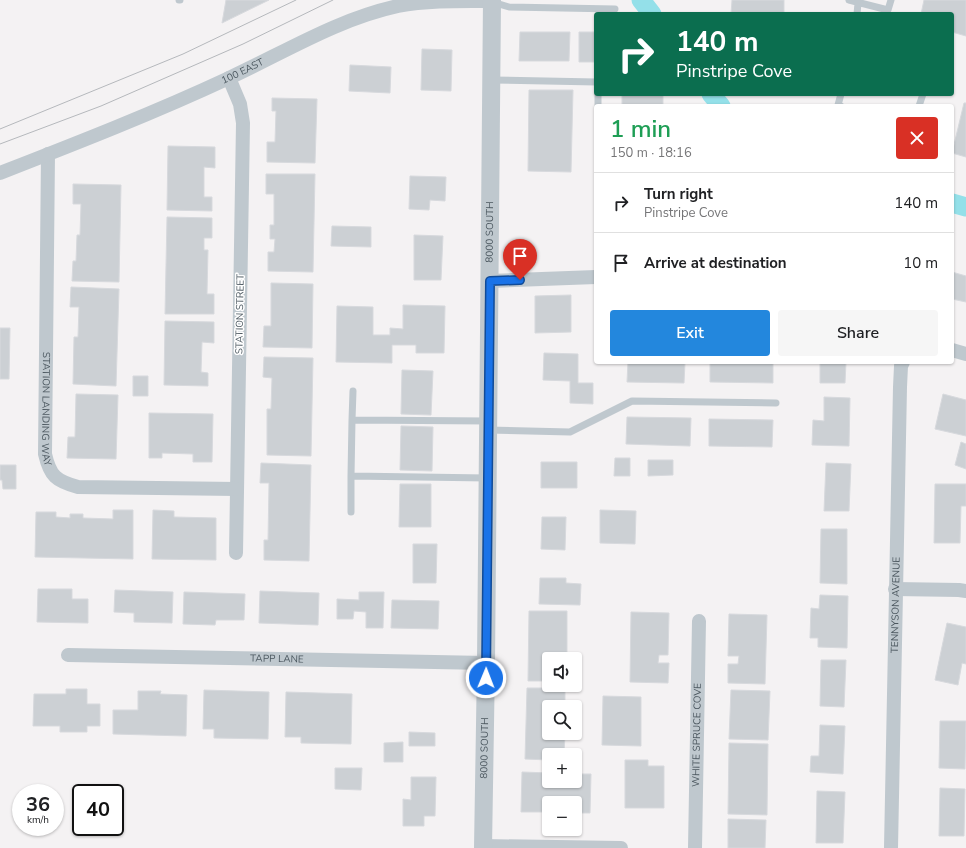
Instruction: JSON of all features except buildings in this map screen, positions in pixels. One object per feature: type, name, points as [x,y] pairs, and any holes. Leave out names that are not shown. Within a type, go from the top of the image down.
[{"type":"street","name":"100 EAST","points":[[0,173],[139,118],[229,78],[339,24],[370,13],[400,5],[431,2],[492,1]]},
{"type":"street","name":"8000 SOUTH","points":[[483,847],[492,1]]},
{"type":"street","name":"STATION STREET","points":[[229,78],[240,104],[243,124],[236,553]]},
{"type":"street","name":"STATION LANDING WAY","points":[[48,154],[45,454],[48,467],[56,478],[66,484],[78,487],[237,489]]},
{"type":"street","points":[[490,281],[594,277]]},
{"type":"street","points":[[954,351],[966,354]]},
{"type":"street","name":"TENNYSON AVENUE","points":[[891,848],[895,589],[900,387],[902,364]]},
{"type":"street","points":[[895,589],[966,591]]},
{"type":"street","name":"WHITE SPRUCE COVE","points":[[695,848],[699,622]]},
{"type":"street","name":"TAPP LANE","points":[[68,655],[486,663]]},
{"type":"street","points":[[483,847],[621,848]]},
{"type":"lane","points":[[849,0],[888,10],[891,0]]},
{"type":"lane","points":[[492,1],[509,7],[615,9]]},
{"type":"lane","points":[[857,12],[858,3]]},
{"type":"lane","points":[[491,80],[594,82]]},
{"type":"lane","points":[[351,512],[353,391]]},
{"type":"lane","points":[[352,420],[488,426],[570,432],[632,401],[776,404]]},
{"type":"lane","points":[[351,476],[487,478]]},
{"type":"waterway","points":[[641,0],[650,12]]},
{"type":"waterway","points":[[713,96],[719,104]]},
{"type":"waterway","points":[[954,204],[966,207]]},
{"type":"tram line","points":[[0,129],[183,54],[296,0]]},
{"type":"tram line","points":[[0,144],[101,106],[243,44],[333,0]]},
{"type":"route","points":[[486,678],[490,281],[520,280]]}]
